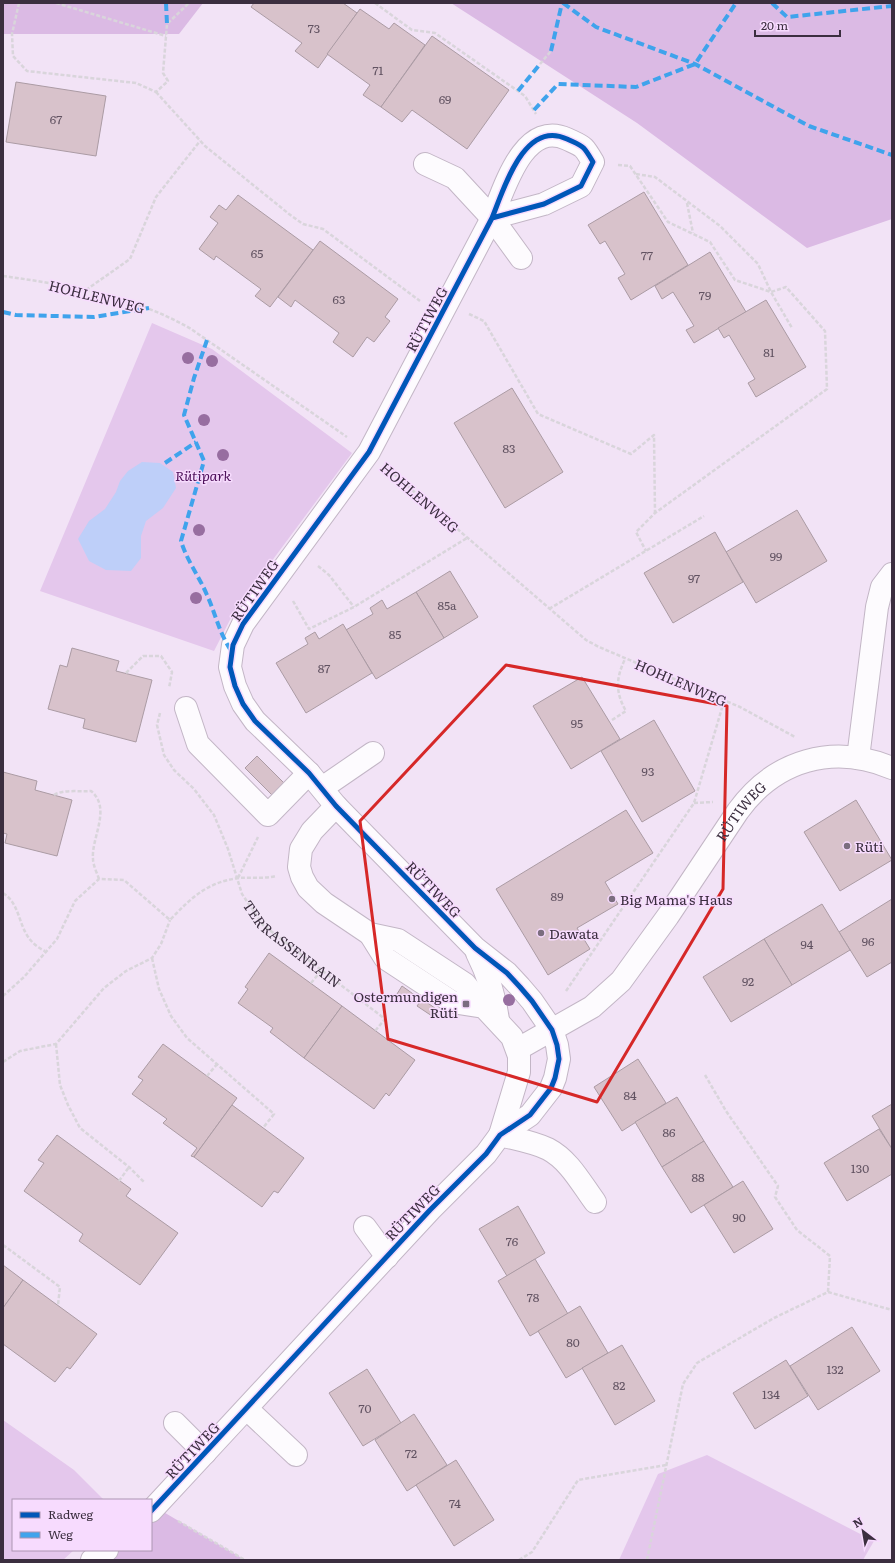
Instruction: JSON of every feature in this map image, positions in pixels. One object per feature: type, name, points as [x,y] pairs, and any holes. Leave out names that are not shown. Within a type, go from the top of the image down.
[{"type":"street","points":[[492,218],[544,204],[582,186],[593,162],[584,146],[558,134],[551,136]]},
{"type":"street","name":"RÜTIWEG","points":[[500,1135],[530,1115],[551,1088],[559,1059],[557,1045],[552,1030],[532,1001],[516,982],[475,948],[336,806],[315,781],[255,721],[243,704],[235,686],[230,667],[233,645],[243,624],[369,452],[492,218],[518,159],[535,140],[551,136]]},
{"type":"street","points":[[425,164],[455,178],[492,218],[521,258]]},
{"type":"street","points":[[858,758],[877,607],[882,587],[892,574]]},
{"type":"street","points":[[186,708],[198,744],[268,815],[315,781],[373,753]]},
{"type":"street","name":"RÜTIWEG","points":[[518,1049],[592,1007],[621,981],[668,916],[748,797],[773,776],[812,759],[838,756],[858,758],[892,768]]},
{"type":"street","points":[[336,806],[312,831],[304,843],[298,860],[300,872],[305,883],[315,896],[370,934],[398,940],[465,984],[491,1014]]},
{"type":"street","name":"RÜTIWEG","points":[[153,1509],[430,1210],[486,1154],[500,1135],[519,1072],[520,1063],[518,1049],[512,1037],[491,1014],[495,998],[491,982],[475,948]]},
{"type":"street","points":[[500,1135],[547,1148],[568,1164],[595,1202]]},
{"type":"street","points":[[365,1228],[386,1257]]},
{"type":"street","points":[[247,1409],[296,1455]]},
{"type":"street","points":[[175,1423],[205,1453]]},
{"type":"street","points":[[92,1560],[106,1551]]},
{"type":"path","points":[[19,3],[12,34],[12,56],[27,71],[136,83],[156,92],[200,141],[303,224],[323,229],[415,296],[443,312],[484,321],[538,414],[631,454],[654,435],[655,513]]},
{"type":"path","points":[[56,3],[166,36]]},
{"type":"path","points":[[156,92],[168,81],[163,73],[168,24],[189,3]]},
{"type":"path","points":[[375,3],[412,30],[435,33],[525,96],[551,136]]},
{"type":"path","points":[[540,64],[552,51]]},
{"type":"path","points":[[86,291],[130,259],[156,197],[200,141]]},
{"type":"path","points":[[593,162],[630,166],[668,222],[710,242],[735,280],[771,292],[786,287],[825,331],[827,389],[655,513],[636,532],[646,551]]},
{"type":"path","points":[[636,174],[655,177],[686,202],[720,226],[758,264],[771,292],[792,328]]},
{"type":"path","points":[[686,202],[693,234]]},
{"type":"path","points":[[549,610],[704,516]]},
{"type":"path","points":[[279,575],[308,629],[354,607],[467,538]]},
{"type":"path","points":[[297,550],[329,575],[354,607]]},
{"type":"path","points":[[612,720],[626,711],[620,701],[616,686],[619,671],[625,658]]},
{"type":"path","points":[[564,994],[694,803],[724,701]]},
{"type":"path","points":[[54,795],[61,791],[77,793],[91,791],[97,796],[100,809],[99,827],[93,858],[99,879]]},
{"type":"path","points":[[238,878],[268,815]]},
{"type":"path","points":[[3,1062],[20,1051],[56,1044],[104,988],[126,971],[152,958],[161,944],[170,920],[192,898],[208,886],[238,878],[271,877]]},
{"type":"path","points":[[3,996],[24,976],[57,938],[75,901],[99,879],[124,880],[170,920]]},
{"type":"path","points":[[3,893],[9,897],[17,911],[24,931],[34,946],[45,951]]},
{"type":"path","points":[[152,958],[159,989],[171,1016],[187,1038],[218,1063],[274,1114],[263,1128]]},
{"type":"path","points":[[311,983],[321,971]]},
{"type":"path","points":[[56,1044],[60,1085],[68,1106],[80,1128],[129,1167],[145,1184]]},
{"type":"path","points":[[207,1076],[218,1063]]},
{"type":"path","points":[[705,1075],[726,1111],[778,1186],[774,1197],[797,1230],[830,1256],[828,1292]]},
{"type":"path","points":[[119,1180],[129,1167]]},
{"type":"path","points":[[3,1246],[60,1288],[58,1305]]},
{"type":"path","points":[[647,1560],[683,1384],[697,1363],[774,1318],[828,1292],[892,1310]]},
{"type":"path","points":[[519,1560],[532,1552],[578,1480],[666,1465]]},
{"type":"path","points":[[153,1509],[245,1560]]},
{"type":"highlighted area","points":[[506,665],[727,706],[723,889],[597,1102],[388,1039],[360,821]]},
{"type":"green space","name":"Rütipark","points":[[152,323],[212,349],[352,453],[234,612],[214,651],[40,591]]},
{"type":"green space","points":[[3,1420],[74,1470],[103,1499],[12,1499],[12,1551],[73,1551],[63,1560],[3,1560]]},
{"type":"green space","points":[[707,1455],[874,1541],[863,1560],[619,1560],[658,1474]]},
{"type":"shaded area","points":[[3,3],[203,3],[179,34],[3,34]]},
{"type":"shaded area","points":[[451,3],[892,3],[892,219],[807,248],[637,123]]},
{"type":"shaded area","points":[[155,1507],[245,1560],[93,1560],[106,1551],[152,1551],[152,1510]]},
{"type":"water","points":[[142,462],[160,463],[173,472],[176,488],[163,508],[146,521],[141,536],[141,558],[131,571],[106,570],[89,561],[78,539],[89,521],[105,509],[116,492],[120,481],[128,471]]},
{"type":"building","points":[[254,3],[343,3],[357,13],[318,68],[295,51],[302,43],[251,7]]},
{"type":"building","points":[[360,9],[389,29],[394,23],[425,45],[381,107],[363,95],[370,85],[327,54]]},
{"type":"building","points":[[432,36],[509,90],[467,149],[412,110],[402,122],[381,107]]},
{"type":"building","points":[[16,82],[106,96],[96,156],[6,142]]},
{"type":"building","points":[[644,192],[688,265],[631,300],[618,278],[625,274],[605,241],[600,244],[588,225]]},
{"type":"building","points":[[238,195],[313,250],[270,307],[255,296],[261,289],[216,256],[214,260],[199,249],[218,223],[210,217],[219,205],[226,210]]},
{"type":"building","points":[[320,241],[398,299],[385,317],[390,321],[374,342],[367,337],[353,357],[333,342],[339,333],[295,300],[291,307],[278,297]]},
{"type":"building","points":[[710,252],[746,312],[694,343],[686,330],[694,326],[673,292],[662,299],[655,286]]},
{"type":"building","points":[[766,300],[806,367],[756,397],[748,383],[755,379],[729,335],[724,338],[718,328]]},
{"type":"building","points":[[512,388],[563,472],[505,508],[454,423]]},
{"type":"building","points":[[797,510],[827,561],[756,603],[726,552]]},
{"type":"building","points":[[715,532],[743,582],[673,623],[644,573]]},
{"type":"building","points":[[450,571],[478,617],[444,638],[416,592]]},
{"type":"building","points":[[416,592],[444,638],[376,679],[346,630],[373,614],[370,608],[382,600],[387,609]]},
{"type":"building","points":[[343,624],[372,673],[306,713],[276,663],[308,644],[305,638],[315,632],[319,639]]},
{"type":"building","points":[[72,648],[119,661],[116,671],[152,680],[136,742],[83,728],[85,719],[48,709],[60,665],[67,667]]},
{"type":"building","points":[[582,677],[620,739],[571,769],[533,706]]},
{"type":"building","points":[[654,720],[695,791],[642,822],[601,751]]},
{"type":"building","points":[[257,756],[286,785],[274,797],[245,768]]},
{"type":"building","points":[[3,772],[37,781],[35,790],[72,800],[57,856],[5,843],[7,834],[3,833]]},
{"type":"building","points":[[856,800],[892,860],[840,891],[804,832]]},
{"type":"building","points":[[626,810],[653,853],[605,882],[618,904],[577,928],[590,949],[548,975],[496,889]]},
{"type":"building","points":[[892,899],[892,962],[867,977],[839,932]]},
{"type":"building","points":[[822,904],[850,950],[792,985],[764,939]]},
{"type":"building","points":[[764,939],[792,985],[731,1022],[703,977]]},
{"type":"building","points":[[269,953],[342,1006],[304,1058],[270,1032],[273,1028],[238,1003],[248,989],[245,987]]},
{"type":"building","points":[[402,986],[416,996],[411,1003],[397,994]]},
{"type":"building","points":[[422,999],[439,1011],[435,1018],[417,1006]]},
{"type":"building","points":[[342,1006],[415,1060],[389,1096],[386,1093],[374,1109],[304,1058]]},
{"type":"building","points":[[163,1044],[237,1098],[194,1157],[191,1156],[197,1148],[163,1123],[167,1119],[132,1094],[143,1080],[138,1077]]},
{"type":"building","points":[[638,1059],[666,1103],[622,1131],[594,1087]]},
{"type":"building","points":[[677,1097],[704,1141],[662,1167],[635,1122]]},
{"type":"building","points":[[892,1104],[892,1149],[872,1116]]},
{"type":"building","points":[[232,1105],[304,1158],[278,1193],[274,1191],[262,1207],[194,1157]]},
{"type":"building","points":[[879,1129],[892,1149],[892,1174],[847,1201],[824,1163]]},
{"type":"building","points":[[57,1135],[131,1189],[126,1196],[178,1233],[140,1285],[79,1241],[83,1234],[24,1191],[44,1163],[38,1160]]},
{"type":"building","points":[[704,1141],[733,1187],[691,1213],[662,1167]]},
{"type":"building","points":[[743,1181],[773,1229],[734,1253],[704,1205]]},
{"type":"building","points":[[518,1206],[545,1253],[507,1276],[479,1229]]},
{"type":"building","points":[[535,1259],[568,1314],[530,1336],[498,1281]]},
{"type":"building","points":[[3,1265],[23,1280],[3,1308]]},
{"type":"building","points":[[23,1280],[97,1334],[70,1369],[67,1367],[55,1382],[3,1344],[3,1308]]},
{"type":"building","points":[[580,1306],[608,1353],[566,1378],[538,1331]]},
{"type":"building","points":[[852,1327],[880,1371],[818,1410],[790,1366]]},
{"type":"building","points":[[622,1345],[655,1401],[615,1425],[582,1368]]},
{"type":"building","points":[[786,1360],[808,1396],[755,1429],[733,1393]]},
{"type":"building","points":[[367,1369],[401,1423],[363,1446],[329,1393]]},
{"type":"building","points":[[414,1414],[447,1465],[407,1491],[375,1440]]},
{"type":"building","points":[[456,1460],[494,1520],[454,1546],[416,1485]]},
{"type":"marked path","points":[[166,3],[167,24]]},
{"type":"marked path","points":[[551,51],[562,3]]},
{"type":"marked path","points":[[563,3],[596,27],[695,64],[809,126],[892,155]]},
{"type":"marked path","points":[[534,110],[558,84],[636,87],[695,64],[736,3]]},
{"type":"marked path","points":[[772,3],[787,17],[892,6]]},
{"type":"marked path","points":[[518,91],[540,64]]},
{"type":"marked path","points":[[3,312],[16,315],[94,317],[149,308]]},
{"type":"marked path","points":[[207,340],[194,378],[184,415],[204,461],[181,541],[186,555],[207,595],[224,638],[232,652]]},
{"type":"marked path","points":[[165,463],[196,442]]},
{"type":"cycle path","points":[[552,135],[567,139],[585,149],[593,162],[581,186],[544,204],[492,218],[518,160],[528,148],[539,139],[552,135]]},
{"type":"cycle path","points":[[152,1510],[430,1210],[486,1154],[500,1135],[530,1115],[551,1088],[555,1078],[559,1059],[557,1045],[552,1030],[532,1001],[507,973],[475,948],[336,806],[309,773],[255,721],[243,704],[235,686],[230,667],[233,645],[243,624],[369,452],[492,218]]},
{"type":"place","name":"Rüti","points":[[847,846]]},
{"type":"place","name":"Big Mama's Haus","points":[[612,899]]},
{"type":"place","name":"Dawata","points":[[541,933]]},
{"type":"place","name":"Ostermundigen Rüti","points":[[466,1004]]}]
